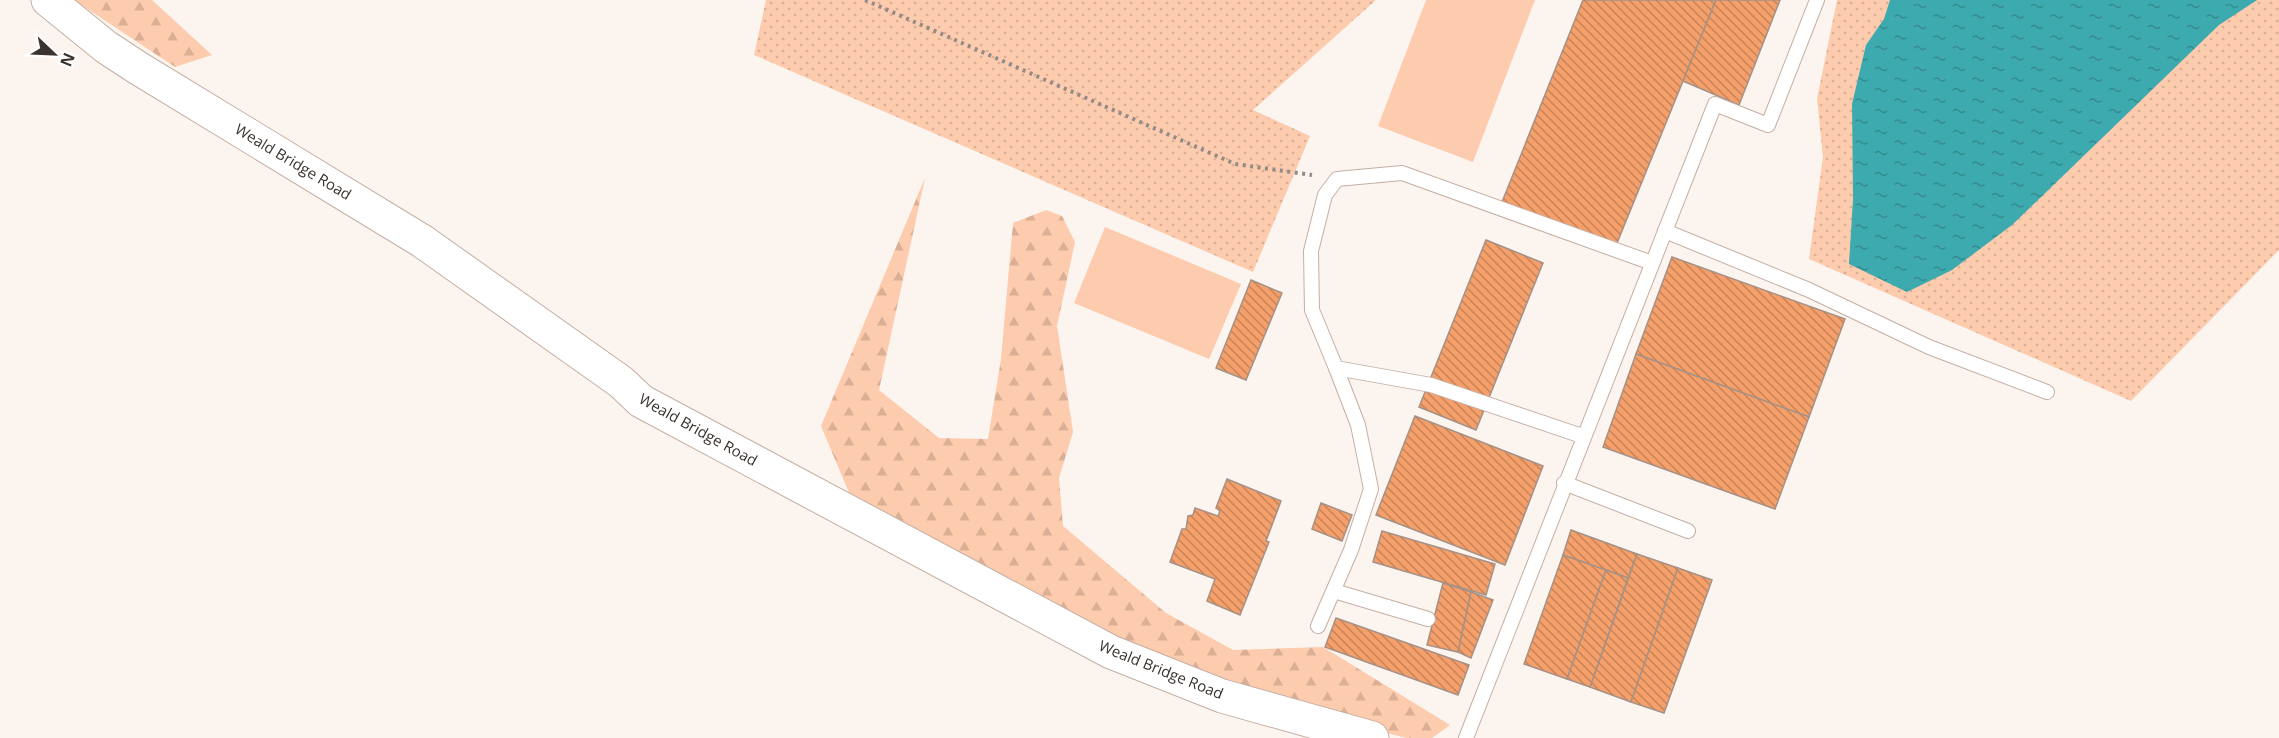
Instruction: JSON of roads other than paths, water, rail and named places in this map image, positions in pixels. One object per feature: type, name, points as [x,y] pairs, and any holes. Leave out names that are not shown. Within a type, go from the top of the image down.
[{"type":"street","name":"Weald Bridge Road","points":[[48,0],[138,68],[422,241],[621,382],[641,401],[1111,652],[1222,696],[1372,738]]},
{"type":"lane","points":[[1466,738],[1582,436],[1715,104],[1768,125],[1817,0]]},
{"type":"lane","points":[[1318,626],[1352,550],[1371,489],[1358,425],[1312,310],[1311,251],[1325,195],[1337,179],[1402,173],[1652,263]]},
{"type":"lane","points":[[1665,231],[1809,290],[1929,347],[2047,392]]},
{"type":"lane","points":[[1336,368],[1431,385],[1582,436]]},
{"type":"lane","points":[[1564,483],[1688,531]]},
{"type":"lane","points":[[1334,591],[1428,619]]},
{"type":"water","points":[[1890,0],[2257,0],[2219,25],[2012,225],[1952,270],[1907,292],[1849,264],[1853,199],[1852,104],[1866,45],[1884,19]]}]
